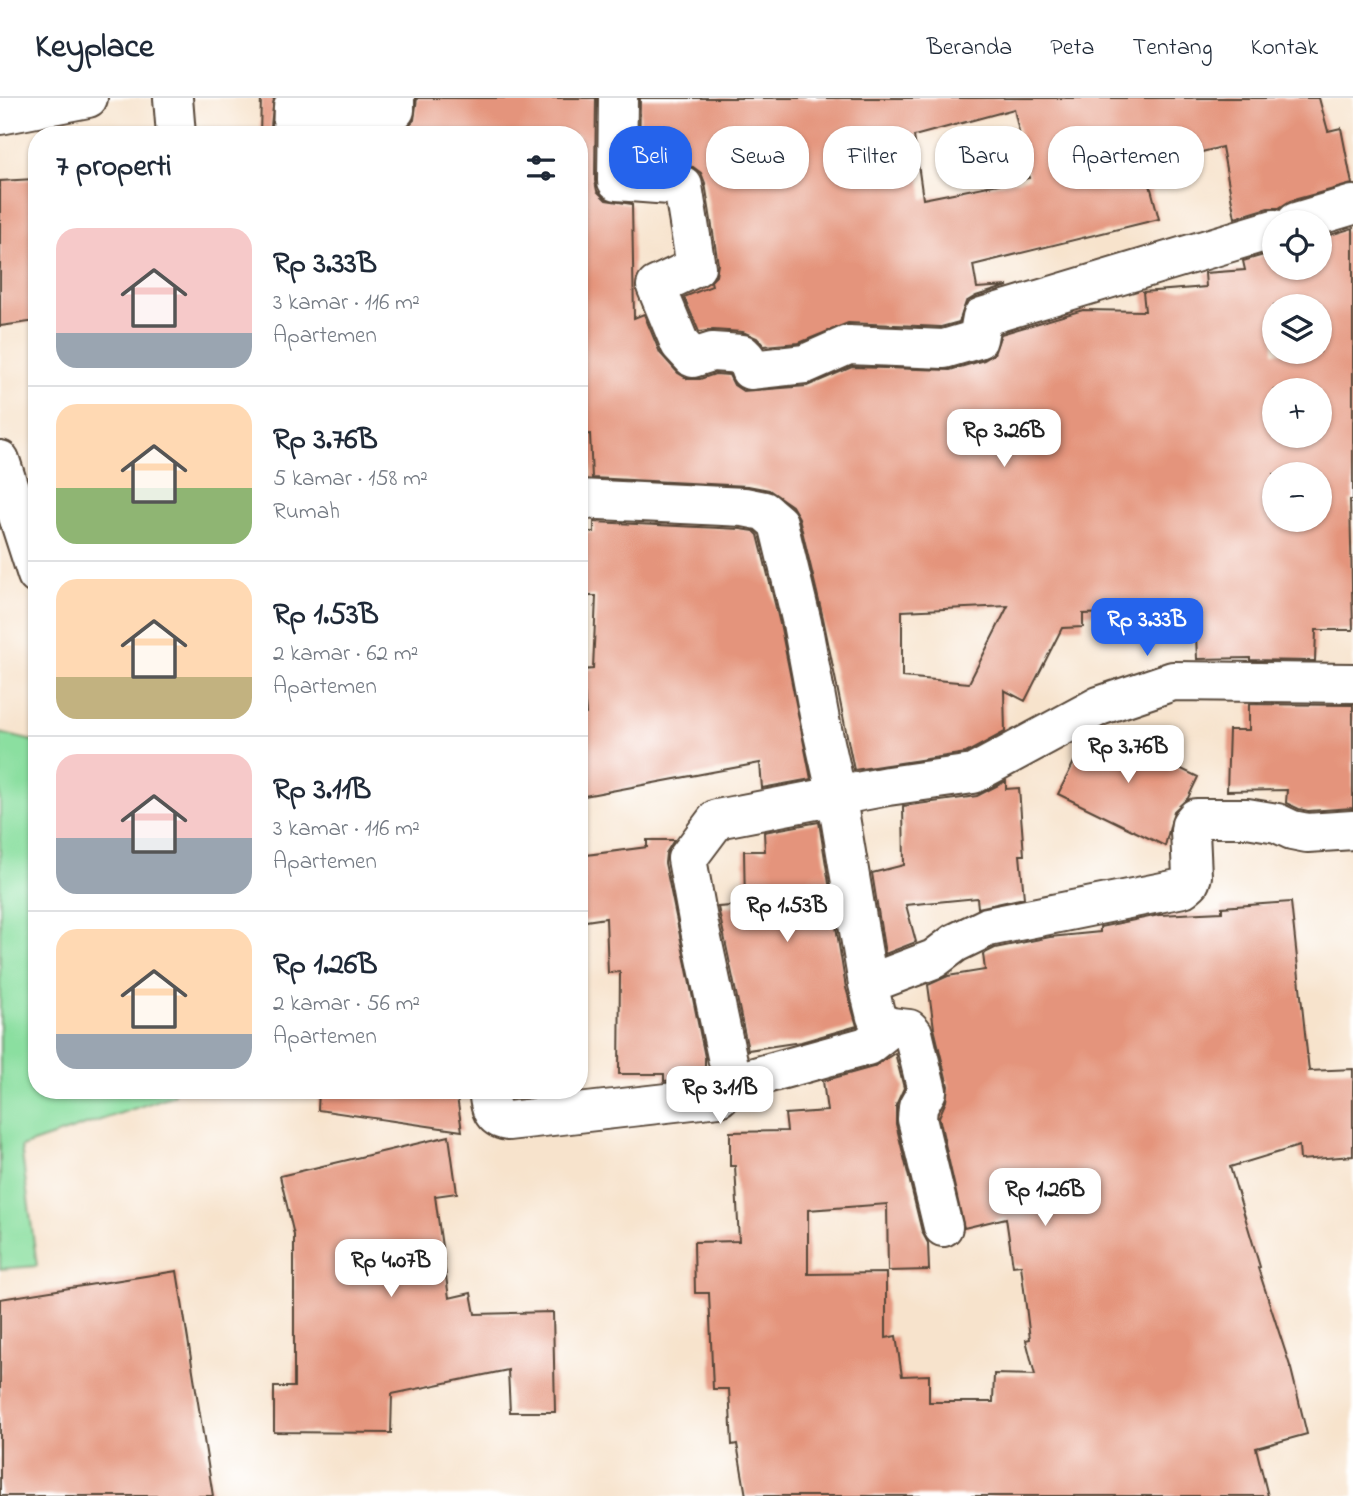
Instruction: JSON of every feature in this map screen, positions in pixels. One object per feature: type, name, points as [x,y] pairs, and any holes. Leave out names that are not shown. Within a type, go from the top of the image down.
[{"type":"street","points":[[0,115],[88,98]]},
{"type":"street","points":[[173,98],[175,126]]},
{"type":"street","points":[[292,126],[293,107],[395,110],[395,98]]},
{"type":"street","points":[[618,98],[617,181],[683,186],[688,231],[696,267],[656,286],[680,344],[693,358],[712,352],[742,354],[750,370],[805,364],[848,345],[944,349],[978,339],[982,317],[1262,233]]},
{"type":"street","points":[[1332,211],[1353,205]]},
{"type":"street","points":[[0,460],[28,547]]},
{"type":"street","points":[[588,499],[744,507],[764,511],[778,523],[802,623],[836,796],[868,984],[876,1017],[881,1023],[909,1029],[913,1033],[927,1091],[918,1107],[917,1119],[943,1227]]},
{"type":"street","points":[[490,1099],[494,1115],[508,1121],[719,1097],[725,1093],[729,1084],[729,1066],[687,859],[717,819],[923,779],[973,774],[1099,706],[1173,681],[1353,683]]},
{"type":"street","points":[[868,984],[934,959],[955,943],[988,927],[1183,888],[1192,876],[1190,831],[1196,818],[1247,818],[1307,832],[1353,830]]},
{"type":"street","points":[[729,1084],[867,1046],[891,1027]]},
{"type":"green space","points":[[0,733],[28,740],[28,1099],[162,1099],[21,1147],[37,1266],[0,1269]]},
{"type":"building","points":[[261,98],[274,98],[271,126],[260,126]]},
{"type":"building","points":[[417,98],[596,98],[597,191],[606,200],[632,204],[634,318],[644,314],[660,353],[678,373],[688,379],[700,379],[715,374],[729,375],[734,385],[743,391],[807,386],[852,367],[950,370],[984,360],[994,354],[1001,334],[1083,310],[1145,311],[1143,292],[1206,287],[1205,273],[1245,270],[1243,261],[1262,255],[1262,280],[1332,280],[1332,234],[1353,228],[1353,500],[1350,500],[1353,630],[1316,630],[1315,661],[1197,659],[1195,610],[1083,614],[1083,627],[1062,628],[1025,701],[1004,690],[1005,732],[966,753],[854,770],[823,618],[799,518],[792,506],[769,490],[748,486],[592,478],[588,434],[588,126],[408,126],[414,120]],"holes":[[[1008,606],[969,683],[902,677],[902,611]]]},
{"type":"building","points":[[640,98],[1319,98],[1328,131],[1341,128],[1352,184],[1290,201],[1279,208],[1268,208],[1235,218],[1222,147],[1204,151],[1204,126],[1048,126],[1048,189],[1151,189],[1159,219],[973,265],[977,288],[1008,286],[966,302],[959,322],[941,327],[848,323],[799,343],[764,346],[757,338],[743,332],[699,332],[684,297],[712,286],[711,281],[716,276],[718,264],[705,183],[701,173],[693,167],[692,126],[640,126]],"holes":[[[1014,109],[1018,126],[1034,126],[1034,189],[973,189],[923,199],[921,185],[921,189],[823,189],[823,126],[921,126],[921,134],[935,130],[935,126],[951,126]]]},
{"type":"building","points":[[28,179],[28,322],[0,326],[0,181]]},
{"type":"building","points":[[594,522],[741,529],[754,531],[758,535],[781,628],[811,779],[762,788],[760,763],[588,795],[588,669],[593,669],[596,596],[588,596],[588,532],[594,532]]},
{"type":"building","points":[[1249,704],[1353,705],[1353,808],[1308,811],[1299,809],[1286,803],[1287,790],[1227,791],[1229,730],[1249,730]]},
{"type":"building","points":[[1101,730],[1198,777],[1188,798],[1174,811],[1165,846],[1058,794],[1086,738]]},
{"type":"building","points":[[1006,781],[1006,789],[1019,788],[1024,898],[978,908],[977,898],[906,905],[916,942],[885,954],[872,873],[904,865],[903,806],[977,796]]},
{"type":"building","points":[[819,822],[846,988],[857,1026],[801,1042],[748,1050],[718,907],[745,905],[744,851],[765,851],[764,832]]},
{"type":"building","points":[[647,840],[674,840],[666,853],[665,863],[705,1057],[705,1077],[664,1081],[664,1074],[619,1074],[620,972],[608,973],[606,918],[588,921],[588,855],[647,847]]},
{"type":"building","points":[[1291,902],[1309,1071],[1353,1069],[1353,1156],[1300,1160],[1299,1146],[1230,1167],[1260,1267],[1258,1268],[1291,1369],[1307,1434],[1256,1448],[1268,1496],[746,1496],[737,1444],[732,1445],[729,1389],[713,1389],[709,1293],[695,1293],[694,1242],[739,1241],[735,1166],[730,1166],[730,1132],[787,1131],[785,1114],[827,1111],[823,1081],[873,1067],[895,1053],[904,1088],[896,1105],[896,1124],[922,1232],[928,1243],[929,1270],[888,1271],[887,1204],[808,1210],[808,1274],[886,1273],[886,1338],[896,1336],[902,1376],[929,1375],[929,1402],[993,1402],[994,1374],[1035,1375],[1026,1340],[1030,1339],[1021,1265],[1013,1266],[1006,1218],[964,1228],[939,1117],[946,1101],[948,1086],[934,1028],[928,985],[948,976],[985,970],[983,954],[995,948],[1050,937],[1100,932],[1100,927],[1159,915],[1222,912],[1222,907]]},
{"type":"building","points":[[319,1099],[457,1099],[462,1131],[318,1110]]},
{"type":"building","points":[[449,1136],[457,1193],[435,1196],[449,1298],[471,1293],[475,1314],[553,1312],[555,1412],[510,1412],[508,1370],[392,1394],[391,1433],[274,1432],[274,1387],[294,1387],[294,1235],[280,1176]]},
{"type":"building","points":[[177,1271],[213,1496],[0,1496],[0,1299]]}]
